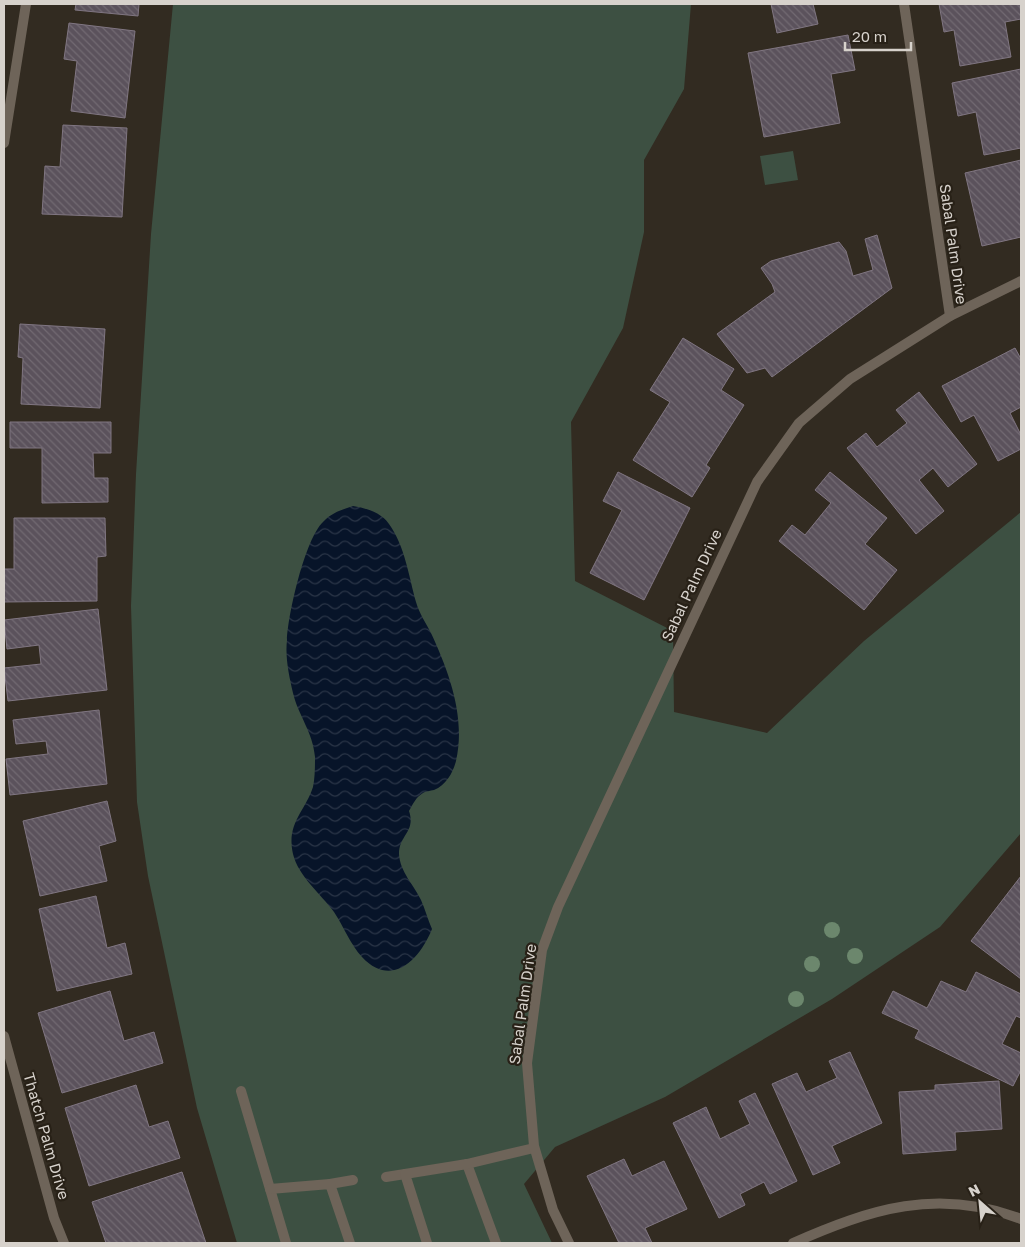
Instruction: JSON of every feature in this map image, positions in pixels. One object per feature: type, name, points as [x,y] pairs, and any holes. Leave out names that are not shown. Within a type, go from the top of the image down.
[{"type":"street","points":[[4,143],[26,4]]},
{"type":"street","name":"Sabal Palm Drive","points":[[569,1243],[553,1210],[534,1148],[527,1063],[542,950],[558,907],[757,482],[799,423],[850,379],[950,316],[904,4]]},
{"type":"street","points":[[950,316],[1021,281]]},
{"type":"street","name":"Thatch Palm Drive","points":[[4,1036],[54,1218],[64,1243]]},
{"type":"street","points":[[241,1091],[286,1243]]},
{"type":"street","points":[[386,1177],[468,1164],[534,1148]]},
{"type":"street","points":[[468,1164],[496,1243]]},
{"type":"street","points":[[405,1174],[427,1243]]},
{"type":"street","points":[[270,1188],[330,1184],[353,1180]]},
{"type":"street","points":[[330,1184],[350,1243]]},
{"type":"street","points":[[793,1243],[843,1221],[888,1208],[912,1204],[959,1203],[980,1206],[1021,1219]]},
{"type":"green space","points":[[173,4],[691,4],[684,89],[644,160],[644,232],[623,328],[571,422],[575,581],[673,631],[674,712],[767,733],[864,641],[1021,512],[1021,833],[940,927],[832,999],[665,1097],[555,1147],[524,1184],[552,1243],[237,1243],[197,1108],[148,876],[137,802],[131,606],[136,474],[151,234]]},
{"type":"green space","points":[[793,151],[798,180],[765,185],[760,156]]},
{"type":"water","points":[[353,506],[368,509],[382,516],[399,542],[417,606],[444,663],[454,695],[459,728],[459,744],[451,774],[438,788],[421,795],[409,811],[410,824],[400,848],[400,861],[421,900],[432,929],[420,951],[404,966],[394,970],[384,970],[373,966],[362,957],[334,912],[300,870],[293,854],[292,843],[292,834],[297,818],[313,787],[315,757],[314,748],[293,693],[287,660],[288,628],[304,560],[316,531],[329,516]]},
{"type":"building","points":[[76,4],[139,4],[138,16],[75,10]]},
{"type":"building","points":[[771,4],[813,4],[818,24],[777,33]]},
{"type":"building","points":[[939,4],[1020,4],[1021,19],[1005,22],[1011,57],[960,66],[954,30],[944,32]]},
{"type":"building","points":[[69,23],[135,31],[125,118],[71,111],[77,61],[64,59]]},
{"type":"building","points":[[848,35],[855,70],[831,74],[840,123],[764,137],[748,53]]},
{"type":"building","points":[[1021,69],[1021,148],[984,155],[976,112],[958,116],[952,83]]},
{"type":"building","points":[[63,125],[127,128],[122,217],[42,214],[45,166],[60,167]]},
{"type":"building","points":[[1021,160],[1021,237],[982,246],[965,173]]},
{"type":"building","points":[[877,235],[892,288],[772,377],[765,368],[747,373],[717,334],[775,292],[761,268],[771,261],[839,242],[846,251],[853,276],[873,270],[865,239]]},
{"type":"building","points":[[20,324],[105,329],[100,408],[21,404],[23,358],[18,357]]},
{"type":"building","points":[[683,338],[734,369],[721,390],[744,405],[706,465],[710,468],[692,497],[633,460],[670,402],[650,390]]},
{"type":"building","points":[[1015,348],[1021,359],[1021,407],[1010,413],[1021,435],[1021,449],[998,461],[974,415],[961,422],[942,386]]},
{"type":"building","points":[[919,392],[977,464],[948,487],[933,468],[919,480],[944,511],[916,534],[847,448],[866,433],[877,447],[907,423],[896,410]]},
{"type":"building","points":[[10,422],[111,422],[111,453],[93,453],[94,478],[108,478],[108,502],[42,503],[42,448],[10,448]]},
{"type":"building","points":[[618,472],[690,508],[644,600],[590,573],[622,510],[603,501]]},
{"type":"building","points":[[830,472],[887,518],[865,544],[897,570],[864,610],[779,541],[792,525],[805,535],[831,503],[815,490]]},
{"type":"building","points":[[14,518],[105,518],[106,556],[97,557],[97,601],[4,602],[4,569],[14,569]]},
{"type":"building","points":[[98,609],[107,690],[8,701],[4,668],[41,664],[39,645],[7,649],[4,620]]},
{"type":"building","points":[[99,710],[107,784],[10,795],[6,759],[48,754],[46,741],[16,744],[13,720]]},
{"type":"building","points":[[107,801],[116,841],[99,846],[107,881],[40,896],[23,821]]},
{"type":"building","points":[[1021,876],[1021,979],[971,941]]},
{"type":"building","points":[[96,896],[107,948],[125,943],[132,974],[57,991],[39,909]]},
{"type":"building","points":[[976,972],[1021,994],[1021,1018],[1016,1016],[1002,1044],[1021,1053],[1021,1070],[1013,1086],[915,1038],[919,1030],[882,1013],[893,991],[927,1008],[941,981],[966,992]]},
{"type":"building","points":[[110,991],[124,1041],[154,1032],[163,1063],[62,1093],[38,1013]]},
{"type":"building","points":[[850,1052],[882,1123],[832,1146],[840,1163],[813,1175],[772,1084],[797,1073],[806,1092],[837,1078],[829,1061]]},
{"type":"building","points":[[999,1081],[1002,1129],[955,1132],[956,1150],[903,1154],[899,1092],[935,1090],[935,1085]]},
{"type":"building","points":[[136,1085],[149,1127],[168,1121],[180,1158],[89,1186],[65,1108]]},
{"type":"building","points":[[755,1093],[797,1181],[770,1194],[764,1182],[740,1194],[745,1205],[719,1218],[673,1123],[706,1107],[720,1139],[750,1124],[739,1101]]},
{"type":"building","points":[[624,1159],[632,1176],[664,1161],[687,1209],[645,1228],[652,1243],[619,1243],[587,1176]]},
{"type":"building","points":[[182,1172],[206,1243],[106,1243],[92,1202]]}]
